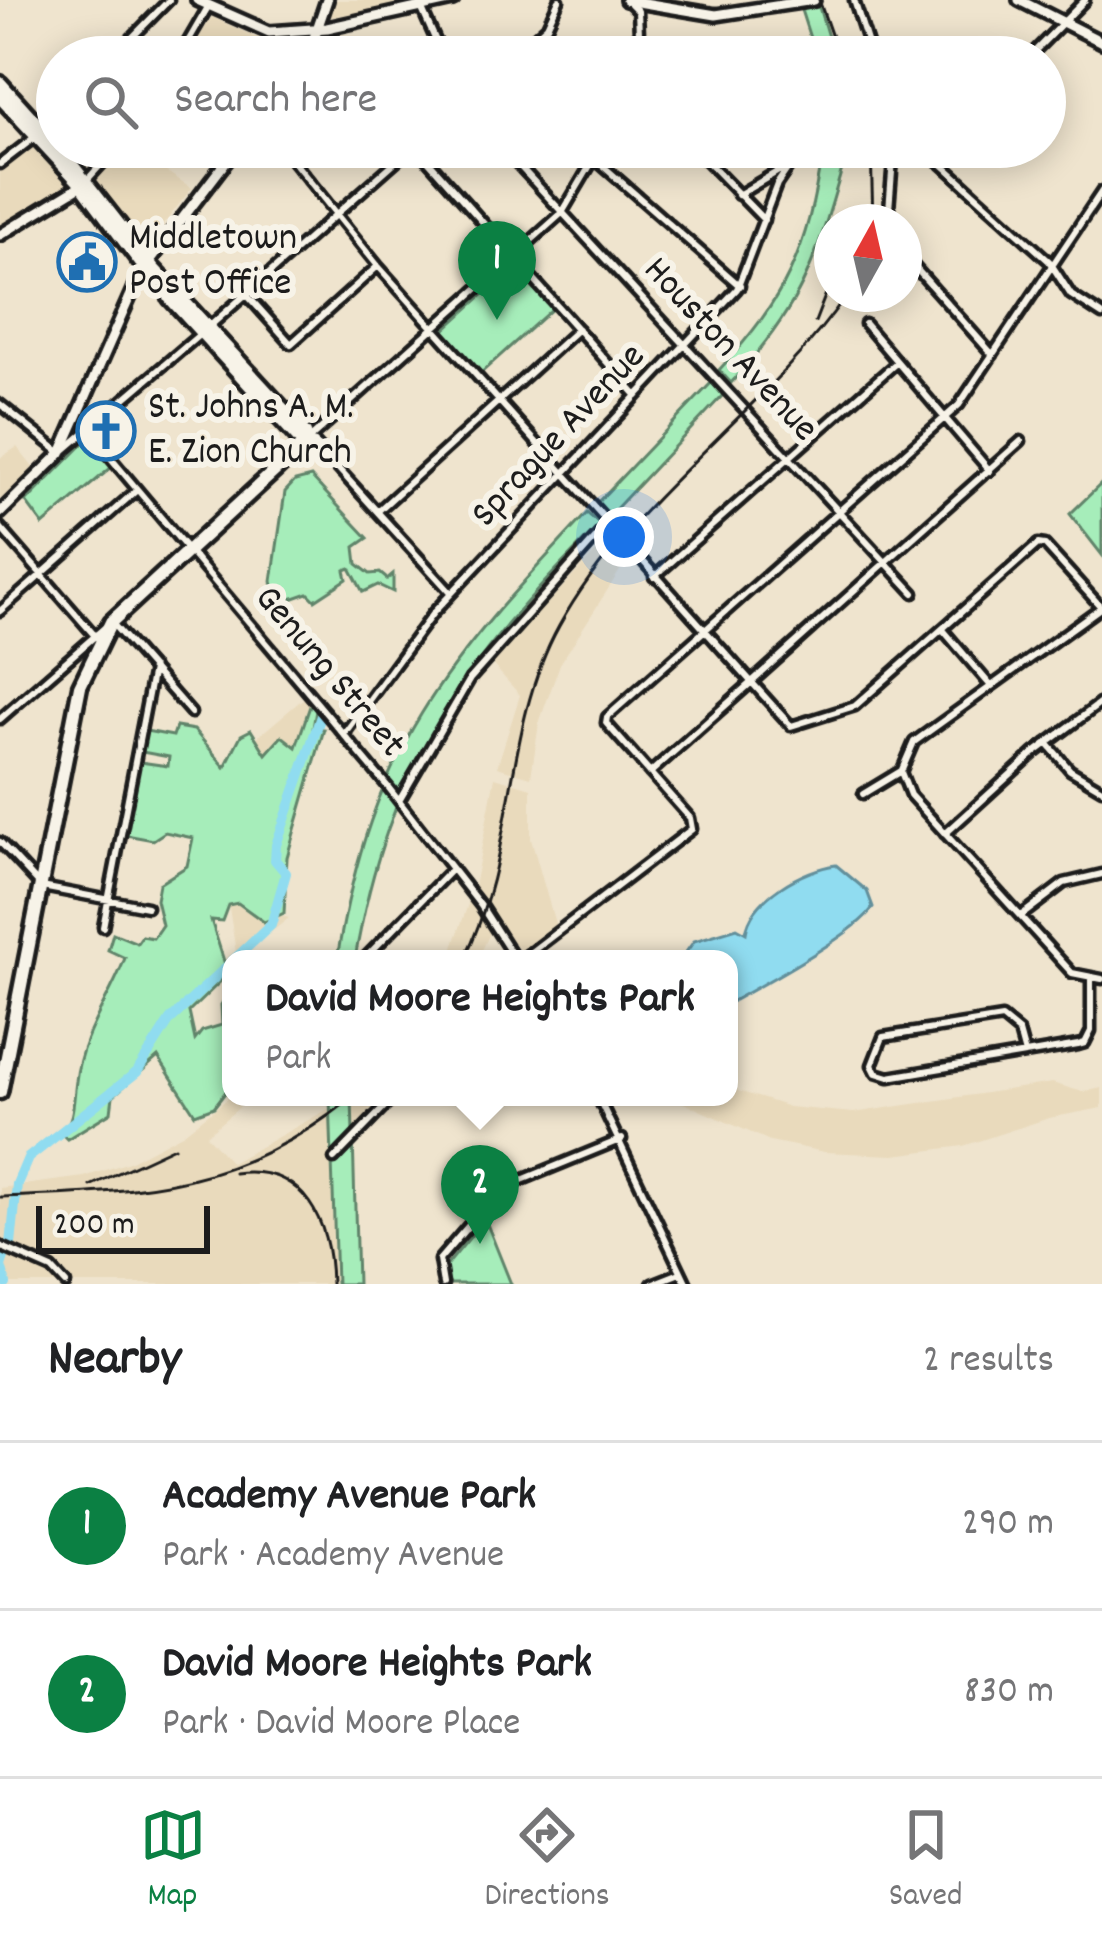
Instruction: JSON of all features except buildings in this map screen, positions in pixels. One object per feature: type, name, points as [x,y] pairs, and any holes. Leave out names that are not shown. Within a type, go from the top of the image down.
[{"type":"main road","points":[[313,36],[327,0]]},
{"type":"main road","points":[[202,2],[260,31],[317,30],[453,0]]},
{"type":"main road","points":[[624,0],[716,16],[814,0]]},
{"type":"main road","points":[[1018,0],[1102,42]]},
{"type":"main road","points":[[0,83],[36,128]]},
{"type":"main road","points":[[0,98],[36,129]]},
{"type":"main road","points":[[71,168],[85,183]]},
{"type":"main road","points":[[74,168],[146,266],[299,439],[306,440]]},
{"type":"main road","points":[[0,513],[61,453],[146,266],[221,168]]},
{"type":"main road","points":[[0,235],[85,183]]},
{"type":"main road","points":[[0,1092],[80,686],[96,638],[306,440]]},
{"type":"street","points":[[134,36],[169,0]]},
{"type":"street","points":[[536,36],[547,26],[559,0]]},
{"type":"street","points":[[624,0],[638,11],[639,36]]},
{"type":"street","points":[[854,0],[865,36]]},
{"type":"street","points":[[1050,36],[1085,0]]},
{"type":"street","points":[[188,36],[202,2]]},
{"type":"street","points":[[421,7],[434,36]]},
{"type":"street","points":[[0,164],[36,134]]},
{"type":"street","points":[[85,183],[98,168]]},
{"type":"street","points":[[298,168],[434,330],[787,723],[802,726],[855,706],[1042,543],[1101,608],[914,742],[901,770],[863,794]]},
{"type":"street","points":[[0,404],[61,453],[390,168]]},
{"type":"street","points":[[433,168],[637,396]]},
{"type":"street","name":"Houston Avenue","points":[[521,168],[914,593]]},
{"type":"street","points":[[306,440],[562,213],[590,168]]},
{"type":"street","points":[[605,168],[740,286]]},
{"type":"street","points":[[713,168],[764,220]]},
{"type":"street","points":[[738,195],[785,168]]},
{"type":"street","name":"Sprague Avenue","points":[[344,734],[451,593],[740,286],[789,168]]},
{"type":"street","points":[[889,204],[892,168]]},
{"type":"street","points":[[946,168],[1052,267],[1071,295],[1102,315]]},
{"type":"street","points":[[531,950],[692,826],[605,721],[944,420],[1102,191]]},
{"type":"street","points":[[246,294],[291,344],[378,266]]},
{"type":"street","points":[[922,275],[993,355]]},
{"type":"street","points":[[865,324],[990,472]]},
{"type":"street","points":[[378,512],[578,329]]},
{"type":"street","points":[[654,577],[896,363]]},
{"type":"street","points":[[71,427],[102,415]]},
{"type":"street","name":"Genung Street","points":[[88,431],[398,800],[512,950]]},
{"type":"street","points":[[306,440],[315,443],[451,593]]},
{"type":"street","points":[[650,773],[1021,441]]},
{"type":"street","points":[[0,611],[138,489]]},
{"type":"street","points":[[398,800],[470,680],[609,523]]},
{"type":"street","points":[[0,526],[96,638],[0,719]]},
{"type":"street","points":[[111,622],[191,713]]},
{"type":"street","points":[[944,631],[992,686]]},
{"type":"street","points":[[104,927],[153,669]]},
{"type":"street","points":[[945,834],[1047,743],[1102,702]]},
{"type":"street","points":[[1047,743],[1070,770],[1102,789]]},
{"type":"street","points":[[901,770],[910,796],[1072,973],[1102,979]]},
{"type":"street","points":[[0,842],[42,887],[148,907]]},
{"type":"street","points":[[373,950],[452,869]]},
{"type":"street","points":[[1022,915],[1064,883],[1102,874]]},
{"type":"street","points":[[1025,1054],[1019,1032],[1002,1018],[883,1037],[872,1061],[873,1071],[885,1077],[1025,1054],[1089,1039],[1091,980]]},
{"type":"street","points":[[334,1159],[385,1106]]},
{"type":"street","points":[[603,1106],[687,1284]]},
{"type":"street","points":[[443,1284],[439,1261],[500,1190],[622,1139]]},
{"type":"street","points":[[0,1246],[52,1269],[66,1284]]},
{"type":"street","points":[[652,1284],[680,1273]]},
{"type":"shaded area","points":[[334,0],[394,0],[397,7],[330,17]]},
{"type":"shaded area","points":[[212,17],[253,36],[200,36]]},
{"type":"shaded area","points":[[36,144],[36,168],[57,168],[72,185],[0,227],[0,171]]},
{"type":"shaded area","points":[[108,168],[161,168],[192,188],[144,249],[96,181]]},
{"type":"shaded area","points":[[17,447],[35,470],[0,500],[0,458]]},
{"type":"shaded area","points":[[610,537],[628,558],[560,664],[539,723],[531,777],[497,767],[520,695],[491,663]]},
{"type":"shaded area","points":[[305,697],[316,710],[279,915],[289,918],[248,950],[236,950],[221,856],[234,757]]},
{"type":"shaded area","points":[[495,777],[531,788],[531,839],[556,927],[519,950],[496,920],[482,950],[452,950],[474,887]]},
{"type":"shaded area","points":[[1052,1083],[1083,1092],[1102,1088],[1102,1108],[1049,1118],[963,1146],[894,1155],[824,1152],[770,1141],[690,1106],[738,1106],[738,1091],[789,1107],[853,1113]]},
{"type":"shaded area","points":[[222,1103],[241,1106],[206,1135],[231,1163],[330,1108],[334,1284],[0,1284],[0,1188],[84,1177],[129,1162],[184,1133]]},
{"type":"shaded area","points":[[353,1106],[378,1106],[354,1131]]},
{"type":"green space","points":[[819,7],[828,36],[809,36],[801,10]]},
{"type":"green space","points":[[819,168],[842,168],[831,204],[814,204],[814,256],[793,301],[731,383],[719,370],[778,295],[801,245]]},
{"type":"green space","points":[[514,267],[552,309],[481,373],[443,331]]},
{"type":"green space","points":[[712,382],[723,395],[608,517],[596,504]]},
{"type":"green space","points":[[88,439],[112,467],[43,525],[26,502]]},
{"type":"green space","points":[[311,477],[368,538],[355,547],[357,564],[387,579],[393,574],[393,592],[378,585],[363,592],[350,568],[345,570],[347,579],[315,600],[308,593],[277,604],[272,581],[285,492],[295,481]]},
{"type":"green space","points":[[1102,483],[1102,555],[1070,514]]},
{"type":"green space","points":[[587,513],[600,525],[509,623],[438,721],[388,829],[357,950],[339,950],[371,821],[394,765],[454,665]]},
{"type":"green space","points":[[311,703],[316,710],[313,728],[324,729],[287,857],[284,913],[264,922],[238,903],[228,905],[222,921],[211,920],[222,955],[222,980],[189,1012],[195,1040],[202,1031],[222,1025],[222,1097],[214,1107],[195,1114],[158,1057],[113,1096],[111,1112],[67,1139],[62,1134],[71,1115],[84,1048],[125,958],[108,950],[113,933],[137,943],[142,936],[153,938],[162,925],[156,900],[159,884],[187,866],[193,838],[165,832],[153,840],[126,835],[140,762],[168,766],[169,757],[142,752],[146,731],[173,736],[176,727],[194,730],[225,767],[241,735],[251,730],[266,754],[282,736],[296,747]]},
{"type":"green space","points":[[330,1106],[352,1106],[357,1284],[336,1284]]},
{"type":"green space","points":[[485,1219],[511,1284],[449,1284],[443,1270]]},
{"type":"water","points":[[836,865],[867,891],[873,907],[849,930],[738,998],[738,950],[688,950],[694,941],[737,928],[746,933],[768,897],[809,872]]},
{"type":"waterway","points":[[244,950],[271,925],[286,873],[275,860],[276,845],[321,716]]},
{"type":"waterway","points":[[11,1245],[17,1184],[28,1158],[137,1072],[170,1020],[222,971]]},
{"type":"waterway","points":[[5,1254],[1,1266],[6,1284]]},
{"type":"railway","points":[[819,0],[832,36]]},
{"type":"railway","points":[[872,168],[873,204]]},
{"type":"railway","points":[[815,322],[819,312]]},
{"type":"railway","points":[[468,950],[493,877],[528,707],[559,626],[622,537],[777,378],[833,312]]},
{"type":"railway","points":[[0,1197],[144,1188],[186,1180],[269,1151],[341,1106]]},
{"type":"railway","points":[[90,1186],[174,1147]]},
{"type":"railway","points":[[234,1173],[279,1178],[309,1202],[326,1240],[331,1284]]},
{"type":"place","name":"Middletown Post Office","points":[[87,262]]},
{"type":"place","name":"Academy Avenue Park","points":[[497,320]]},
{"type":"place","name":"St. Johns A. M. E. Zion Church","points":[[106,431]]},
{"type":"place","name":"David Moore Heights Park","points":[[480,1244]]}]
